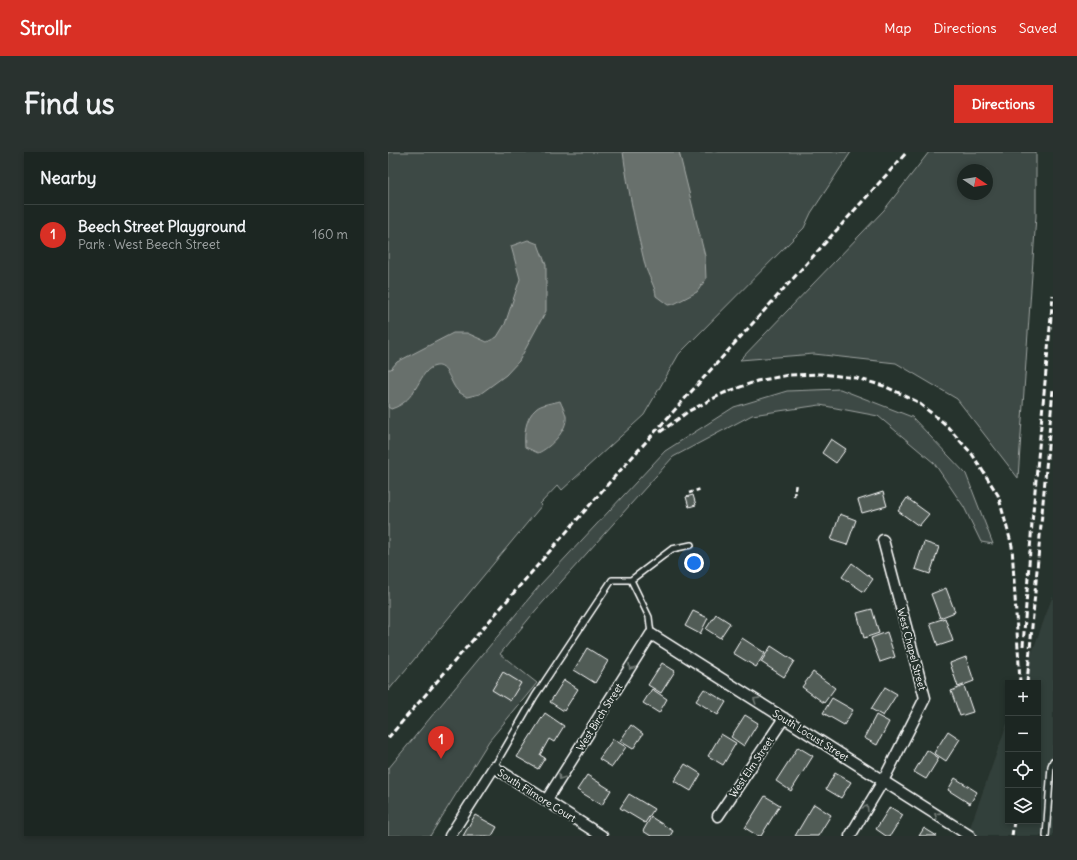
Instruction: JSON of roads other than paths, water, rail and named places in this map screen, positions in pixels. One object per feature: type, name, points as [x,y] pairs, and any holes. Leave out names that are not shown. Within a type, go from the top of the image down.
[{"type":"street","name":"West Chapel Street","points":[[850,836],[883,781],[925,698],[883,540]]},
{"type":"street","name":"South Locust Street","points":[[652,634],[970,836]]},
{"type":"street","name":"West Birch Street","points":[[546,801],[652,634]]},
{"type":"street","name":"West Elm Street","points":[[718,816],[784,718]]},
{"type":"street","name":"South Filmore Court","points":[[494,767],[546,801],[586,832],[602,836]]},
{"type":"street","points":[[450,836],[494,767]]},
{"type":"lane","points":[[494,767],[535,696],[612,580],[631,580],[672,549],[691,545]]},
{"type":"lane","points":[[631,580],[649,617],[652,634]]},
{"type":"lane","points":[[1046,836],[1051,766],[1053,761]]},
{"type":"railway","points":[[388,738],[608,484],[907,152]]},
{"type":"railway","points":[[1023,646],[1032,523],[1053,295]]},
{"type":"railway","points":[[660,432],[689,411],[724,393],[757,381],[789,375],[821,374],[856,378],[884,386],[916,401],[944,423],[972,454],[998,495],[1012,546],[1020,680]]},
{"type":"railway","points":[[1027,680],[1053,389]]},
{"type":"railway","points":[[1012,836],[1014,824]]},
{"type":"place","name":"Beech Street Playground","points":[[441,759]]}]
